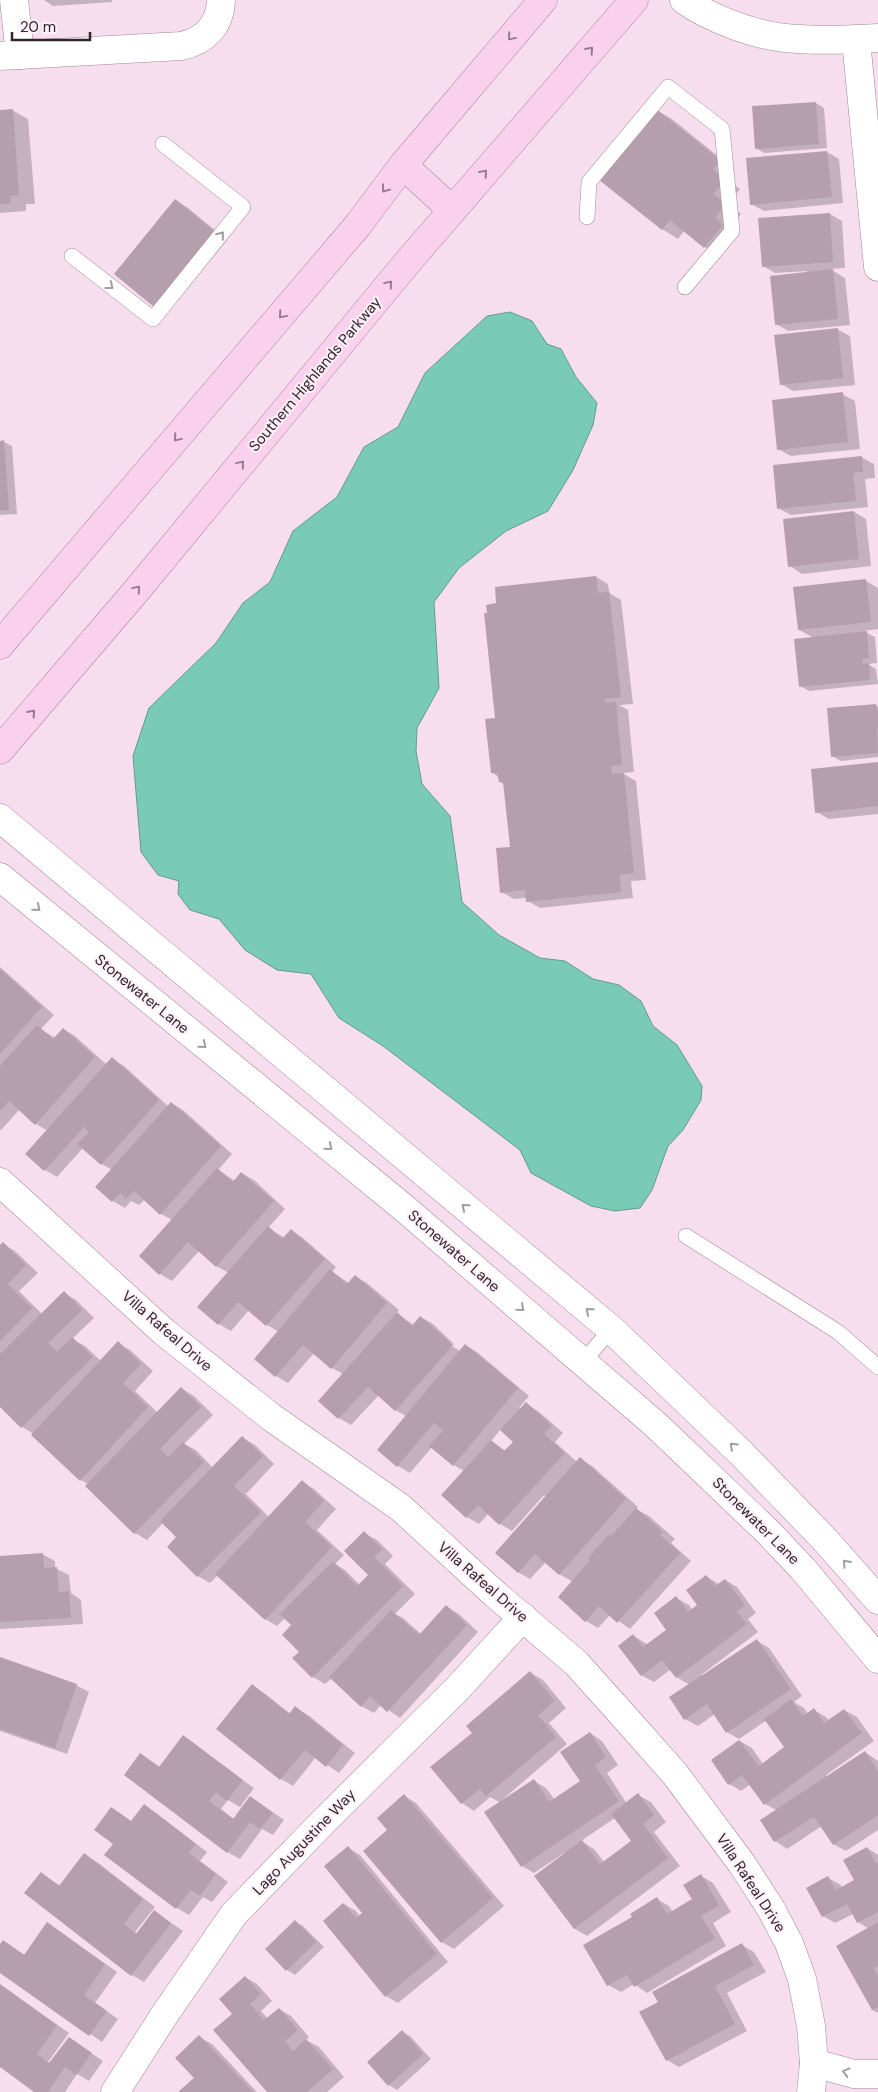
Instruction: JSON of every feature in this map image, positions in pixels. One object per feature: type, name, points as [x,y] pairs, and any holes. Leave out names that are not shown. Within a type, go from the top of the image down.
[{"type":"main road","points":[[0,645],[358,225],[403,165],[543,0]]},
{"type":"main road","name":"Southern Highlands Parkway","points":[[0,750],[136,590],[452,210],[634,0]]},
{"type":"main road","points":[[403,165],[452,210]]},
{"type":"street","points":[[14,0],[10,55],[192,44],[203,38],[219,11]]},
{"type":"street","points":[[684,0],[702,13],[743,28],[783,38],[867,39],[878,267]]},
{"type":"street","points":[[0,818],[611,1329],[761,1474],[826,1541],[878,1600]]},
{"type":"street","name":"Stonewater Lane","points":[[0,877],[404,1208],[680,1446],[803,1569],[878,1659]]},
{"type":"street","name":"Villa Rafeal Drive","points":[[2,1187],[164,1332],[271,1417],[400,1508],[496,1596],[576,1663],[674,1774],[742,1864],[771,1909],[789,1943],[802,1979],[811,2026],[814,2063],[811,2092]]},
{"type":"street","name":"Lago Augustine Way","points":[[115,2092],[165,2014],[234,1914],[324,1821],[457,1689],[523,1617]]},
{"type":"street","points":[[814,2063],[854,2074],[878,2074]]},
{"type":"lane","points":[[586,218],[589,182],[668,86],[722,129],[732,231],[685,288]]},
{"type":"lane","points":[[72,256],[153,319],[243,207],[163,144]]},
{"type":"lane","points":[[686,1236],[838,1332],[878,1367]]},
{"type":"lane","points":[[583,1362],[611,1329]]},
{"type":"shaded area","points":[[510,312],[532,321],[547,344],[561,349],[576,377],[597,403],[593,425],[573,470],[548,511],[506,531],[459,568],[434,602],[439,688],[417,728],[416,751],[422,784],[450,816],[462,902],[499,935],[540,958],[565,961],[593,979],[619,985],[641,1001],[653,1026],[677,1045],[702,1086],[701,1100],[683,1130],[668,1146],[652,1190],[640,1208],[615,1211],[591,1206],[531,1173],[520,1150],[383,1046],[339,1018],[311,974],[277,970],[245,950],[219,919],[190,910],[178,894],[179,881],[158,875],[141,852],[133,756],[149,708],[216,643],[243,603],[270,582],[293,531],[337,497],[364,447],[398,427],[425,373],[487,316]]},
{"type":"building","points":[[816,102],[819,144],[755,149],[752,106]]},
{"type":"building","points":[[13,109],[19,195],[10,196],[11,203],[0,204],[0,110]]},
{"type":"building","points":[[656,109],[720,160],[713,170],[725,180],[713,194],[726,204],[715,218],[723,225],[704,248],[670,220],[662,230],[599,180]]},
{"type":"building","points":[[827,151],[832,197],[750,205],[746,158]]},
{"type":"building","points":[[175,199],[215,232],[154,307],[114,274]]},
{"type":"building","points":[[830,213],[833,262],[762,267],[758,218]]},
{"type":"building","points":[[833,269],[838,319],[775,325],[770,276]]},
{"type":"building","points":[[838,328],[843,378],[780,385],[774,335]]},
{"type":"building","points":[[843,392],[848,442],[777,450],[772,400]]},
{"type":"building","points":[[4,440],[9,510],[0,510],[0,441]]},
{"type":"building","points":[[862,456],[863,472],[853,473],[856,501],[777,509],[773,465]]},
{"type":"building","points":[[854,511],[859,559],[788,567],[783,519]]},
{"type":"building","points":[[596,576],[598,593],[609,591],[621,697],[605,699],[605,703],[616,702],[622,765],[611,766],[612,774],[624,773],[634,873],[620,875],[621,892],[526,902],[525,890],[500,893],[496,848],[510,847],[503,782],[499,782],[497,773],[491,773],[485,719],[495,718],[484,613],[487,613],[486,605],[496,603],[495,587]]},
{"type":"building","points":[[866,579],[871,622],[798,630],[793,587]]},
{"type":"building","points":[[867,631],[869,658],[862,659],[863,664],[869,663],[870,680],[799,687],[794,639]]},
{"type":"building","points":[[876,704],[878,712],[878,753],[831,757],[827,708]]},
{"type":"building","points":[[878,762],[878,806],[815,813],[811,769]]},
{"type":"building","points":[[0,969],[42,1007],[0,1054]]},
{"type":"building","points":[[37,1025],[53,1039],[63,1028],[95,1057],[35,1125],[9,1101],[0,1111],[0,1066]]},
{"type":"building","points":[[112,1057],[159,1100],[101,1165],[77,1144],[89,1132],[84,1127],[44,1171],[25,1154]]},
{"type":"building","points":[[171,1102],[221,1146],[160,1215],[134,1191],[126,1199],[120,1193],[112,1202],[95,1187]]},
{"type":"building","points":[[217,1168],[233,1182],[241,1172],[274,1201],[216,1267],[188,1242],[159,1275],[139,1256]]},
{"type":"building","points":[[268,1226],[282,1239],[291,1229],[325,1259],[266,1326],[238,1302],[218,1325],[197,1307]]},
{"type":"building","points":[[3,1242],[26,1265],[8,1284],[32,1308],[0,1341],[0,1245]]},
{"type":"building","points":[[330,1269],[347,1284],[355,1275],[387,1303],[331,1369],[303,1345],[275,1377],[254,1359]]},
{"type":"building","points":[[64,1291],[82,1310],[48,1343],[57,1352],[72,1337],[93,1357],[21,1428],[0,1407],[0,1354]]},
{"type":"building","points":[[397,1312],[412,1326],[420,1316],[453,1345],[395,1411],[368,1387],[338,1419],[318,1401]]},
{"type":"building","points":[[118,1341],[141,1364],[123,1383],[148,1407],[80,1481],[31,1435]]},
{"type":"building","points":[[465,1344],[518,1388],[453,1466],[429,1446],[443,1430],[434,1423],[397,1467],[377,1450]]},
{"type":"building","points":[[181,1387],[201,1407],[160,1449],[168,1457],[183,1442],[204,1462],[134,1534],[85,1486]]},
{"type":"building","points":[[526,1402],[552,1426],[544,1434],[565,1453],[499,1525],[478,1505],[466,1518],[441,1495],[491,1440],[504,1451],[513,1442],[500,1430]]},
{"type":"building","points":[[242,1436],[263,1456],[234,1486],[261,1512],[197,1577],[167,1547],[176,1537],[160,1521]]},
{"type":"building","points":[[580,1457],[626,1499],[559,1575],[535,1554],[518,1573],[495,1553]]},
{"type":"building","points":[[302,1480],[324,1501],[305,1522],[332,1547],[265,1620],[215,1574]]},
{"type":"building","points":[[636,1508],[663,1532],[660,1535],[680,1553],[617,1623],[599,1606],[585,1622],[558,1597],[590,1560],[588,1558],[609,1534],[611,1536]]},
{"type":"building","points":[[364,1531],[382,1549],[374,1557],[403,1586],[312,1678],[292,1658],[299,1652],[282,1635],[291,1625],[280,1614],[333,1561],[357,1586],[368,1575],[344,1551]]},
{"type":"building","points":[[43,1553],[44,1568],[57,1567],[59,1592],[69,1591],[71,1618],[0,1622],[0,1556]]},
{"type":"building","points":[[706,1575],[715,1586],[725,1579],[745,1605],[737,1612],[747,1624],[676,1678],[662,1660],[641,1676],[618,1646],[633,1634],[643,1647],[666,1630],[654,1613],[676,1596],[688,1612],[697,1605],[686,1590]]},
{"type":"building","points":[[446,1605],[467,1625],[387,1712],[370,1696],[361,1707],[329,1677],[391,1610],[419,1635]]},
{"type":"building","points":[[757,1639],[791,1689],[726,1733],[707,1704],[684,1720],[669,1697]]},
{"type":"building","points":[[0,1657],[77,1684],[55,1748],[0,1729]]},
{"type":"building","points":[[530,1671],[555,1701],[538,1715],[556,1737],[486,1796],[480,1789],[461,1804],[430,1767],[472,1733],[466,1726]]},
{"type":"building","points":[[252,1684],[289,1714],[295,1706],[343,1745],[326,1767],[305,1750],[280,1780],[216,1729]]},
{"type":"building","points":[[791,1699],[803,1716],[814,1708],[824,1723],[844,1709],[862,1733],[764,1805],[742,1775],[728,1785],[711,1760],[739,1740],[759,1766],[784,1747],[764,1719]]},
{"type":"building","points":[[590,1732],[606,1757],[595,1765],[619,1801],[521,1867],[484,1812],[534,1779],[549,1802],[580,1781],[560,1752]]},
{"type":"building","points":[[183,1735],[243,1780],[227,1801],[216,1792],[209,1801],[233,1819],[250,1796],[273,1813],[260,1829],[250,1822],[227,1853],[124,1775],[140,1753],[159,1767]]},
{"type":"building","points":[[865,1751],[878,1771],[878,1815],[833,1845],[814,1817],[774,1842],[760,1820]]},
{"type":"building","points":[[638,1793],[654,1815],[643,1824],[668,1858],[574,1929],[534,1876],[582,1840],[600,1864],[631,1841],[611,1814]]},
{"type":"building","points":[[404,1794],[493,1898],[441,1943],[363,1851],[387,1830],[377,1818]]},
{"type":"building","points":[[144,1804],[196,1844],[189,1853],[216,1874],[200,1896],[191,1890],[176,1909],[104,1855],[113,1844],[94,1830],[111,1807],[131,1821]]},
{"type":"building","points":[[348,1846],[437,1954],[385,1997],[323,1921],[343,1903],[356,1918],[362,1913],[324,1866]]},
{"type":"building","points":[[867,1847],[876,1864],[878,1862],[878,1912],[857,1923],[847,1904],[822,1917],[806,1888],[828,1876],[836,1890],[854,1880],[843,1860]]},
{"type":"building","points":[[84,1853],[143,1899],[124,1924],[136,1934],[154,1910],[171,1923],[131,1976],[24,1893],[41,1872],[59,1886]]},
{"type":"building","points":[[701,1874],[719,1905],[701,1916],[715,1938],[634,1987],[627,1975],[607,1986],[583,1945],[632,1917],[630,1914],[657,1897],[667,1914],[692,1899],[683,1885]]},
{"type":"building","points":[[295,1920],[316,1942],[286,1971],[265,1949]]},
{"type":"building","points":[[47,1922],[105,1964],[84,1995],[107,2011],[89,2036],[0,1973],[0,1944],[3,1940],[24,1955]]},
{"type":"building","points":[[878,1922],[878,1966],[874,1968],[878,1976],[878,2007],[872,2010],[836,1946]]},
{"type":"building","points":[[742,1943],[754,1965],[715,1986],[735,2024],[666,2061],[639,2012],[658,2002],[652,1992]]},
{"type":"building","points":[[245,1976],[261,1994],[250,2004],[264,2020],[279,2008],[298,2030],[285,2041],[293,2051],[306,2039],[333,2069],[307,2092],[267,2092],[213,2030],[232,2014],[219,1999]]},
{"type":"building","points":[[0,1984],[57,2025],[37,2054],[49,2063],[69,2037],[92,2053],[76,2075],[65,2067],[48,2092],[34,2092],[0,2067]]},
{"type":"building","points":[[402,2030],[423,2054],[388,2086],[367,2062]]},
{"type":"building","points":[[199,2035],[253,2092],[178,2092],[194,2078],[175,2058]]}]
